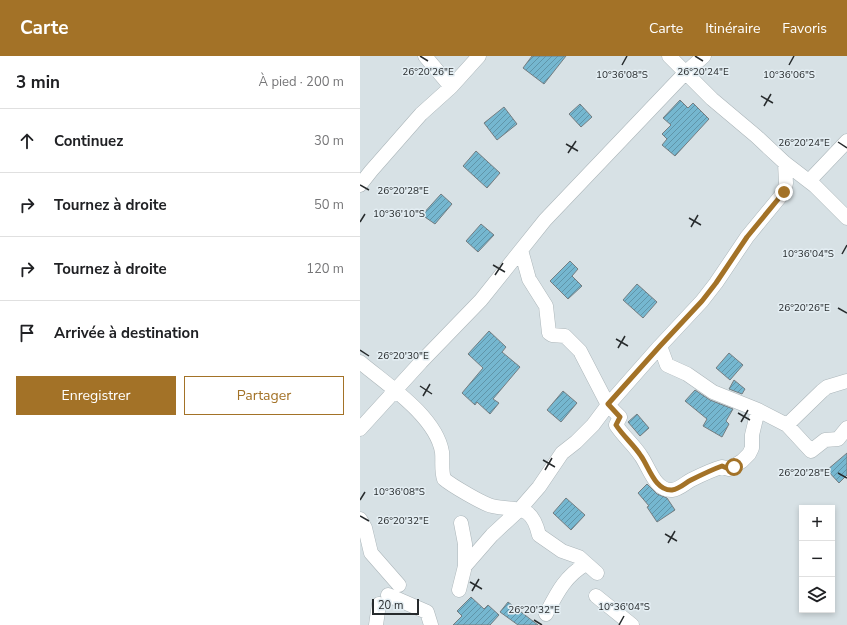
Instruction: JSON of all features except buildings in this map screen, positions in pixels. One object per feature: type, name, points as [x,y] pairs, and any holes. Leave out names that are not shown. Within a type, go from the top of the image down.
[{"type":"street","points":[[425,56],[451,87]]},
{"type":"street","points":[[360,185],[371,170],[421,114],[451,87],[479,56]]},
{"type":"street","points":[[670,56],[712,99],[785,163],[809,181],[847,218]]},
{"type":"street","points":[[360,429],[481,300],[545,220],[686,72],[704,56]]},
{"type":"street","points":[[809,181],[847,141]]},
{"type":"street","points":[[465,566],[492,536],[519,510],[539,487],[562,454],[593,425],[608,404],[702,301],[747,237],[784,192],[786,183],[785,163]]},
{"type":"street","points":[[521,250],[529,279],[546,306],[549,333],[552,335],[566,336],[580,352],[608,404],[620,417],[616,425],[642,456],[653,478],[666,490],[674,490],[706,472],[722,466],[729,469],[742,461],[749,454],[752,448],[752,435],[758,410]]},
{"type":"street","points":[[660,346],[667,365],[687,374],[714,392],[758,410],[787,425],[811,451],[825,440],[838,439],[847,428]]},
{"type":"street","points":[[360,362],[408,400],[434,433],[442,452],[442,470],[444,479],[491,506],[519,510],[529,514],[533,518],[539,535],[562,551],[579,557],[591,569],[569,576],[546,614]]},
{"type":"street","points":[[787,425],[827,387],[847,381]]},
{"type":"street","points":[[360,519],[365,528],[371,552],[399,585]]},
{"type":"street","points":[[459,590],[465,566],[465,544],[461,523]]},
{"type":"street","points":[[596,596],[632,625]]},
{"type":"street","points":[[376,625],[383,600],[427,612],[431,625]]},
{"type":"route","points":[[734,467],[729,469],[722,466],[706,472],[681,487],[674,490],[666,490],[653,478],[642,456],[621,433],[616,425],[620,417],[608,404],[702,301],[747,237],[784,192]]}]
